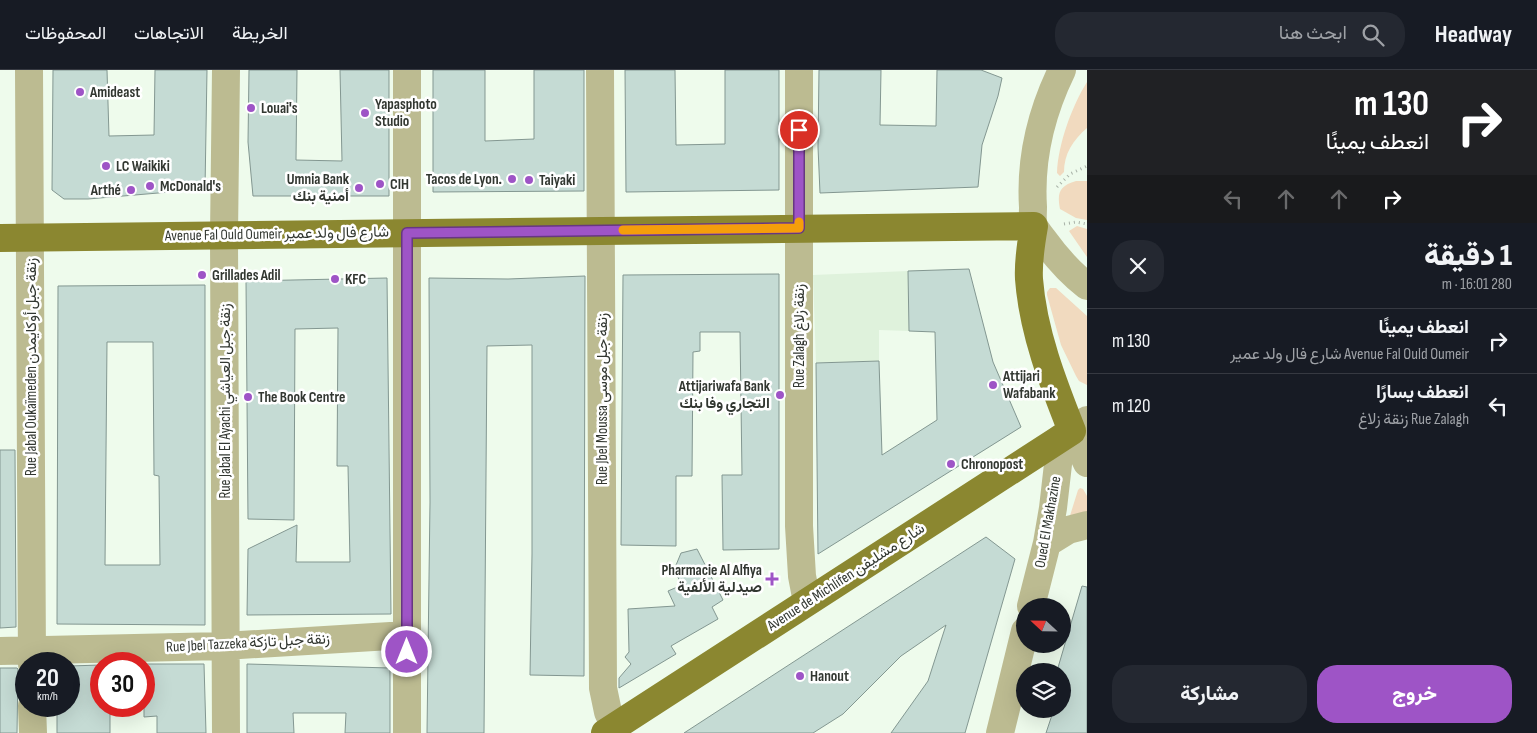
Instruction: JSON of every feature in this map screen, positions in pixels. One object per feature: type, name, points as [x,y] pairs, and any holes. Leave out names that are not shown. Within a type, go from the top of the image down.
[{"type":"main road","name":"Avenue Fal Ould Oumeir شارع فال ولد عمير","points":[[0,238],[1034,226]]},
{"type":"main road","points":[[1034,226],[1030,247],[1029,278],[1033,308],[1045,355],[1073,429]]},
{"type":"main road","name":"Avenue de Michlifen شارع مشليفن","points":[[610,730],[1073,429]]},
{"type":"street","name":"Rue Jabal Oukaïmeden زنقة جبل أوكايمدن","points":[[30,70],[32,652]]},
{"type":"street","name":"Rue Jabal El Ayachi زنقة جبل العياشي","points":[[226,70],[224,235],[224,646],[226,733]]},
{"type":"street","points":[[407,70],[407,733]]},
{"type":"street","name":"Rue Jbel Moussa زنقة جبل موسى","points":[[600,70],[604,688],[610,730]]},
{"type":"street","name":"Rue Zalagh زنقة زلاغ","points":[[799,70],[799,526],[802,576],[807,602]]},
{"type":"street","points":[[1062,70],[1044,112],[1037,140],[1033,168],[1034,226],[1054,255],[1071,274],[1087,286]]},
{"type":"street","points":[[1073,429],[1087,462]]},
{"type":"street","name":"Oued El Makhazine","points":[[1033,598],[1073,429]]},
{"type":"street","points":[[1047,544],[1068,530],[1087,525]]},
{"type":"street","name":"Rue Jbel Tazzeka زنقة جبل تازكة","points":[[80,654],[407,634]]},
{"type":"street","name":"Rue Jbel Tazzeka زنقة جبل تازكة","points":[[0,650],[15,653]]},
{"type":"street","points":[[1000,733],[1020,653]]},
{"type":"street","points":[[32,717],[33,733]]},
{"type":"path","points":[[1055,192],[1057,187],[1070,174],[1087,166]]},
{"type":"path","points":[[1064,224],[1076,222],[1087,224]]},
{"type":"shaded area","points":[[1087,82],[1087,128],[1070,148],[1064,165],[1064,172],[1060,176],[1057,173],[1063,138],[1076,102]]},
{"type":"shaded area","points":[[1076,181],[1087,181],[1087,220],[1076,218],[1060,209],[1060,191],[1066,185]]},
{"type":"shaded area","points":[[1077,226],[1087,229],[1087,257],[1069,231]]},
{"type":"shaded area","points":[[908,271],[909,331],[879,330],[879,361],[816,363],[813,275]]},
{"type":"shaded area","points":[[1050,288],[1056,288],[1087,316],[1087,385],[1079,381],[1061,345],[1047,295]]},
{"type":"shaded area","points":[[1080,488],[1083,489],[1087,496],[1087,516],[1068,522],[1078,490]]},
{"type":"building","points":[[53,70],[107,70],[109,136],[154,135],[155,70],[207,70],[205,189],[88,199],[64,199],[52,190]]},
{"type":"building","points":[[249,70],[297,70],[296,160],[342,161],[340,70],[389,70],[389,196],[253,196],[248,142]]},
{"type":"building","points":[[433,70],[485,70],[485,141],[534,139],[534,70],[584,70],[584,191],[433,192]]},
{"type":"building","points":[[625,70],[675,70],[676,145],[725,144],[725,70],[779,70],[779,190],[626,192]]},
{"type":"building","points":[[819,70],[881,70],[880,125],[936,126],[937,70],[981,70],[1002,78],[982,145],[978,187],[820,193],[818,147]]},
{"type":"building","points":[[969,269],[993,362],[1021,427],[818,554],[816,363],[879,361],[882,455],[937,420],[935,332],[909,331],[908,271]]},
{"type":"building","points":[[779,274],[779,549],[723,550],[722,475],[742,475],[740,332],[700,332],[700,351],[693,352],[692,476],[676,476],[676,546],[621,545],[623,275]]},
{"type":"building","points":[[585,276],[584,676],[530,675],[532,345],[487,346],[484,733],[427,733],[430,502],[429,278],[508,279]]},
{"type":"building","points":[[387,278],[391,614],[247,615],[248,549],[297,525],[296,562],[350,562],[348,466],[337,466],[338,328],[295,329],[294,520],[248,519],[246,281]]},
{"type":"building","points":[[205,285],[205,625],[57,624],[58,286]],"holes":[[[107,342],[153,342],[154,475],[159,476],[160,565],[105,565]]]},
{"type":"building","points":[[0,450],[15,450],[16,627],[0,628]]},
{"type":"building","points":[[986,537],[1015,559],[965,733],[891,733],[928,681],[946,625],[901,656],[843,714],[813,733],[684,733]]},
{"type":"building","points":[[697,549],[723,600],[712,607],[718,619],[671,646],[676,654],[619,688],[619,678],[631,664],[625,657],[629,652],[628,609],[675,606],[668,591],[682,585],[674,570],[681,553]]},
{"type":"building","points":[[1082,586],[1087,587],[1087,733],[1046,733],[1051,718],[1071,718],[1071,663],[1059,663],[1062,653],[1071,653],[1071,623]]},
{"type":"building","points":[[155,664],[204,664],[206,733],[157,733],[157,716],[155,716]]},
{"type":"building","points":[[247,664],[390,668],[390,733],[345,733],[346,713],[293,713],[294,733],[247,733]]},
{"type":"building","points":[[90,665],[90,717],[110,717],[110,733],[57,733],[57,717],[80,717],[80,666]]},
{"type":"building","points":[[0,668],[15,668],[15,717],[17,717],[17,733],[0,733]]},
{"type":"slow traffic","points":[[623,230],[799,228],[799,222]]},
{"type":"place","name":"Amideast","points":[[80,92]]},
{"type":"place","name":"Louai's","points":[[251,108]]},
{"type":"place","name":"Yapasphoto Studio","points":[[365,113]]},
{"type":"place","name":"LC Waikiki","points":[[106,166]]},
{"type":"place","name":"Tacos de Lyon.","points":[[512,179]]},
{"type":"place","name":"Taiyaki","points":[[529,180]]},
{"type":"place","name":"CIH","points":[[380,184]]},
{"type":"place","name":"McDonald's","points":[[150,186]]},
{"type":"place","name":"Umnia Bank أمنية بنك","points":[[359,188]]},
{"type":"place","name":"Arthé","points":[[131,190]]},
{"type":"place","name":"Grillades Adil","points":[[202,275]]},
{"type":"place","name":"KFC","points":[[335,279]]},
{"type":"place","name":"Attijari Wafabank","points":[[993,385]]},
{"type":"place","name":"Attijariwafa Bank التجاري وفا بنك","points":[[780,395]]},
{"type":"place","name":"The Book Centre","points":[[248,397]]},
{"type":"place","name":"Chronopost","points":[[951,464]]},
{"type":"place","name":"Pharmacie Al Alfiya صيدلية الألفية","points":[[772,579]]},
{"type":"place","name":"Hanout","points":[[800,676]]},
{"type":"route","points":[[407,652],[407,233],[799,228],[799,130]]}]
